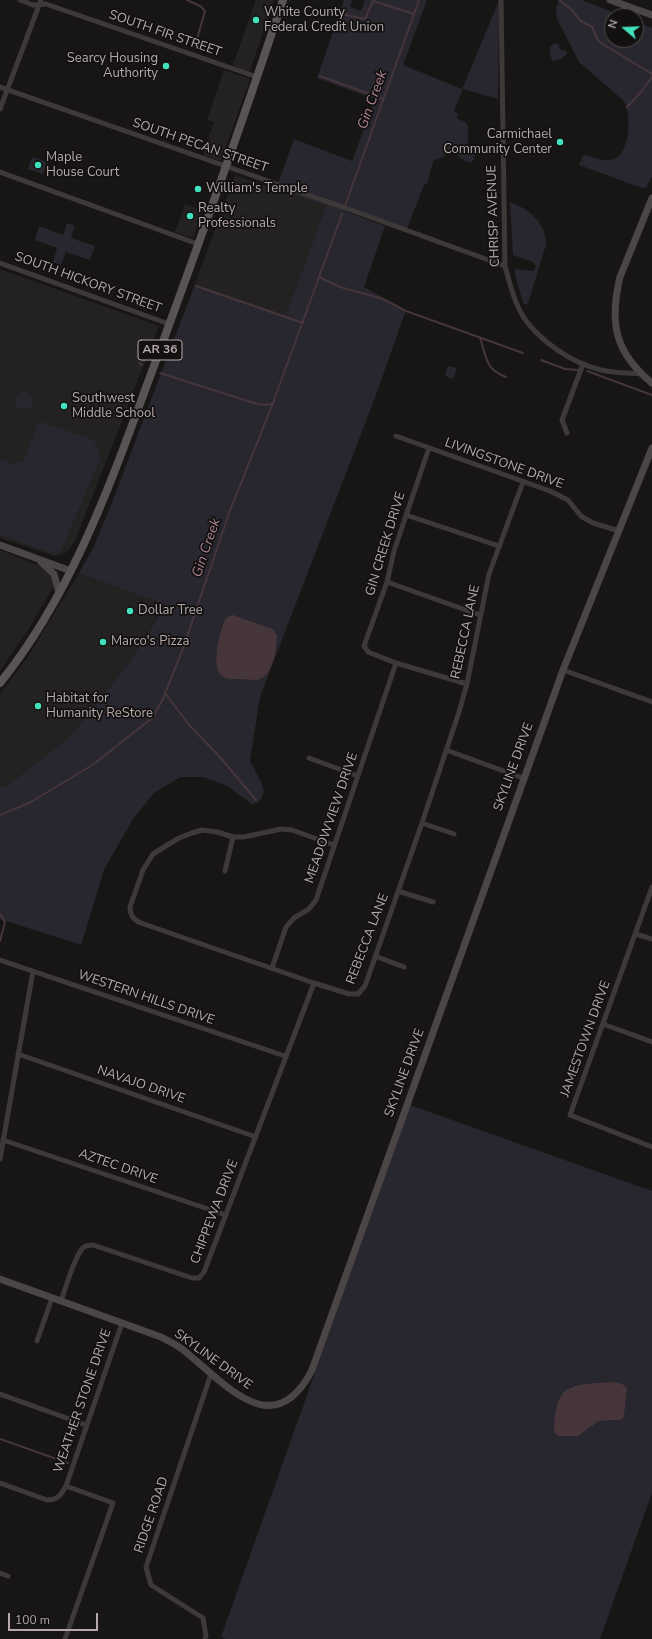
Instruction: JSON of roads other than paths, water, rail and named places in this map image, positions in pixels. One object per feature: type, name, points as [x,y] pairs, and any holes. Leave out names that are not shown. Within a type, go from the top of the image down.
[{"type":"main road","name":"AR 36","points":[[0,683],[24,652],[60,593],[91,530],[169,324],[226,167],[283,0]]},
{"type":"street","name":"SOUTH FIR STREET","points":[[20,0],[33,5],[40,2],[257,77]]},
{"type":"street","name":"CHRISP AVENUE","points":[[501,0],[505,266],[513,297],[524,317],[544,340],[583,364],[602,370],[641,374]]},
{"type":"street","points":[[610,0],[619,1],[652,15]]},
{"type":"street","points":[[0,109],[40,2]]},
{"type":"street","name":"SOUTH PECAN STREET","points":[[0,87],[351,210],[505,266]]},
{"type":"street","points":[[0,172],[198,244]]},
{"type":"street","points":[[652,198],[620,277],[615,302],[616,326],[621,346],[630,363],[652,383]]},
{"type":"street","name":"SOUTH HICKORY STREET","points":[[0,263],[169,324]]},
{"type":"street","points":[[567,433],[562,420],[583,364]]},
{"type":"street","name":"LIVINGSTONE DRIVE","points":[[396,436],[560,496],[568,500],[581,516],[593,523],[619,531]]},
{"type":"street","name":"GIN CREEK DRIVE","points":[[396,663],[368,652],[364,646],[388,582],[394,551],[429,448]]},
{"type":"street","name":"SKYLINE DRIVE","points":[[0,1279],[174,1343],[220,1382],[250,1402],[263,1405],[282,1403],[298,1392],[306,1382],[312,1370],[562,670],[652,448]]},
{"type":"street","name":"REBECCA LANE","points":[[334,845],[292,830],[281,829],[244,837],[233,837],[217,832],[202,830],[179,838],[153,854],[143,870],[130,907],[130,913],[136,921],[314,983],[349,994],[358,994],[365,986],[446,750],[467,684],[489,574],[524,482]]},
{"type":"street","points":[[406,515],[499,546]]},
{"type":"street","points":[[0,545],[71,571]]},
{"type":"street","points":[[34,557],[54,574],[60,593]]},
{"type":"street","points":[[388,582],[480,615]]},
{"type":"street","points":[[396,663],[467,684]]},
{"type":"street","name":"MEADOWVIEW DRIVE","points":[[272,968],[286,927],[294,918],[309,909],[316,900],[396,663]]},
{"type":"street","points":[[562,670],[652,702]]},
{"type":"street","points":[[446,750],[523,778]]},
{"type":"street","points":[[310,758],[358,776]]},
{"type":"street","points":[[422,823],[454,834]]},
{"type":"street","points":[[225,871],[233,837]]},
{"type":"street","name":"JAMESTOWN DRIVE","points":[[652,887],[570,1115],[652,1147]]},
{"type":"street","points":[[398,891],[433,902]]},
{"type":"street","points":[[636,934],[652,939]]},
{"type":"street","points":[[375,956],[404,966]]},
{"type":"street","name":"WESTERN HILLS DRIVE","points":[[0,960],[285,1056]]},
{"type":"street","points":[[0,1159],[33,971]]},
{"type":"street","name":"CHIPPEWA DRIVE","points":[[61,1301],[77,1257],[83,1248],[88,1245],[93,1245],[192,1278],[199,1278],[204,1272],[314,983]]},
{"type":"street","points":[[603,1024],[652,1042]]},
{"type":"street","name":"NAVAJO DRIVE","points":[[18,1054],[256,1137]]},
{"type":"street","name":"AZTEC DRIVE","points":[[3,1140],[226,1215]]},
{"type":"street","points":[[37,1341],[52,1298]]},
{"type":"street","name":"WEATHER STONE DRIVE","points":[[66,1486],[122,1323]]},
{"type":"street","name":"RIDGE ROAD","points":[[204,1639],[206,1636],[203,1618],[151,1585],[146,1567],[211,1374]]},
{"type":"street","points":[[0,1394],[86,1425]]},
{"type":"street","points":[[0,1483],[47,1500],[59,1498],[66,1486],[113,1503],[65,1639]]},
{"type":"street","points":[[0,1573],[8,1576]]},
{"type":"waterway","points":[[187,0],[200,6],[205,11],[197,44]]},
{"type":"waterway","name":"Gin Creek","points":[[345,206],[419,0]]},
{"type":"waterway","points":[[559,0],[571,9],[581,21],[592,27],[597,39],[601,43],[652,74]]},
{"type":"waterway","points":[[342,14],[365,19],[373,1],[414,14]]},
{"type":"waterway","points":[[320,76],[383,99]]},
{"type":"waterway","points":[[627,107],[652,77]]},
{"type":"waterway","name":"Gin Creek","points":[[0,815],[31,802],[94,764],[152,718],[162,701],[182,651],[231,508],[273,403],[342,214]]},
{"type":"waterway","points":[[319,277],[340,287],[383,299],[406,311],[523,353]]},
{"type":"waterway","points":[[196,286],[303,323]]},
{"type":"waterway","points":[[480,338],[490,366],[499,374],[506,377]]},
{"type":"waterway","points":[[541,360],[565,369],[578,370]]},
{"type":"waterway","points":[[587,371],[652,395]]},
{"type":"waterway","points":[[160,373],[257,404],[267,405],[273,403]]},
{"type":"waterway","points":[[165,693],[190,726],[219,756],[256,800]]},
{"type":"waterway","points":[[0,914],[5,922],[0,941]]},
{"type":"waterway","points":[[0,1439],[68,1463]]},
{"type":"place","name":"White County Federal Credit Union","points":[[256,20]]},
{"type":"place","name":"Searcy Housing Authority","points":[[166,66]]},
{"type":"place","name":"Carmichael Community Center","points":[[560,142]]},
{"type":"place","name":"Maple House Court","points":[[38,165]]},
{"type":"place","name":"William's Temple","points":[[198,189]]},
{"type":"place","name":"Realty Professionals","points":[[190,216]]},
{"type":"place","name":"Southwest Middle School","points":[[64,406]]},
{"type":"place","name":"Dollar Tree","points":[[130,611]]},
{"type":"place","name":"Marco's Pizza","points":[[103,642]]},
{"type":"place","name":"Habitat for Humanity ReStore","points":[[38,706]]}]
